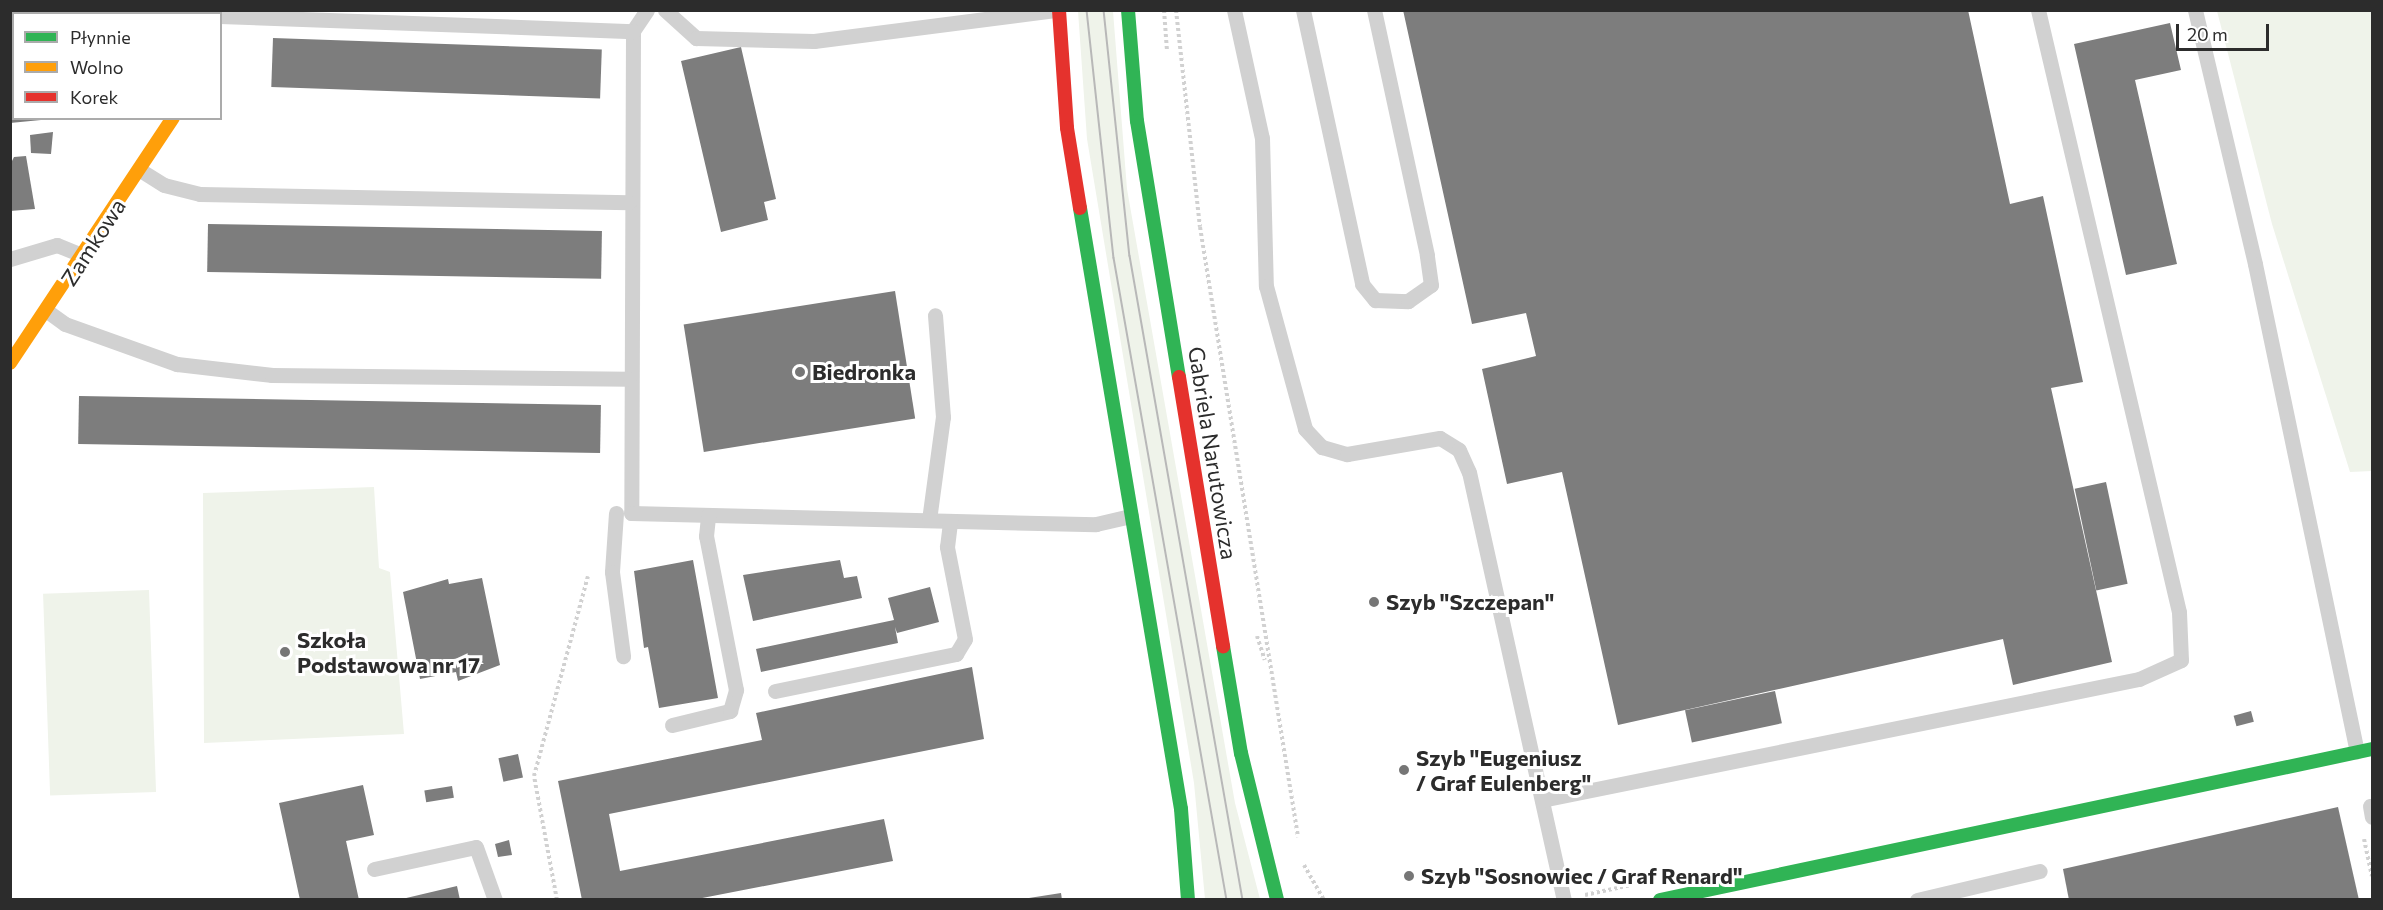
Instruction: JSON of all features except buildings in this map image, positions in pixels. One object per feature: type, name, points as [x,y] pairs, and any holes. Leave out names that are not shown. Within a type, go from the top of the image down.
[{"type":"street","points":[[1058,10],[1067,128],[1181,809],[1188,900]]},
{"type":"street","name":"Gabriela Narutowicza","points":[[1128,10],[1137,121],[1241,753],[1277,900]]},
{"type":"street","name":"Zamkowa","points":[[10,363],[84,256],[172,120]]},
{"type":"street","points":[[1659,900],[1715,894],[2373,748]]},
{"type":"lane","points":[[647,10],[633,31],[629,379],[631,513],[1096,524],[1131,516]]},
{"type":"lane","points":[[665,10],[696,38],[814,41],[918,17],[1058,10]]},
{"type":"lane","points":[[1234,10],[1262,138],[1266,286],[1305,429],[1322,447],[1347,454],[1440,438],[1459,450],[1469,472],[1563,900]]},
{"type":"lane","points":[[1303,10],[1362,284],[1375,300],[1408,301],[1431,285],[1427,255],[1374,10]]},
{"type":"lane","points":[[1542,800],[2139,679],[2181,660],[2179,612],[2038,10]]},
{"type":"lane","points":[[2195,10],[2255,264],[2357,751]]},
{"type":"lane","points":[[222,16],[633,31]]},
{"type":"lane","points":[[140,170],[164,185],[200,194],[630,202]]},
{"type":"lane","points":[[10,259],[57,245],[84,256]]},
{"type":"lane","points":[[47,311],[65,324],[177,364],[272,375],[629,379]]},
{"type":"lane","points":[[929,520],[943,417],[935,315]]},
{"type":"lane","points":[[616,513],[612,572],[623,656]]},
{"type":"lane","points":[[672,725],[730,711],[736,690],[706,536],[708,516]]},
{"type":"lane","points":[[775,691],[956,654],[965,639],[947,547],[950,520]]},
{"type":"lane","points":[[374,869],[476,847],[495,900]]},
{"type":"lane","points":[[1917,900],[2040,871]]},
{"type":"path","points":[[1176,10],[1200,227],[1268,632],[1267,666],[1300,846]]},
{"type":"path","points":[[556,900],[534,776],[589,572]]},
{"type":"path","points":[[2363,834],[2373,876]]},
{"type":"path","points":[[1302,856],[1324,900]]},
{"type":"shaded area","points":[[1078,11],[1113,11],[1127,189],[1235,803],[1260,899],[1205,899],[1194,783],[1087,139]]},
{"type":"shaded area","points":[[2217,11],[2372,11],[2372,471],[2350,472],[2272,224]]},
{"type":"shaded area","points":[[374,487],[379,568],[390,572],[404,734],[204,743],[203,493]]},
{"type":"shaded area","points":[[149,590],[156,792],[50,796],[43,594]]},
{"type":"tram line","points":[[1087,10],[1114,258],[1227,900]]},
{"type":"tram line","points":[[1104,10],[1130,256],[1243,900]]},
{"type":"traffic: fast","points":[[1128,10],[1137,121],[1179,377]]},
{"type":"traffic: fast","points":[[1080,208],[1181,809],[1188,900]]},
{"type":"traffic: fast","points":[[1223,646],[1241,753],[1277,900]]},
{"type":"traffic: fast","points":[[1660,900],[2372,749]]},
{"type":"traffic: slow","points":[[10,363],[172,120]]},
{"type":"traffic: jam","points":[[1059,10],[1067,128],[1080,208]]},
{"type":"traffic: jam","points":[[1179,377],[1223,646]]},
{"type":"place","name":"Biedronka","points":[[800,372]]},
{"type":"place","name":"Szyb \"Szczepan\"","points":[[1374,602]]},
{"type":"place","name":"Szkoła Podstawowa nr 17","points":[[285,652]]},
{"type":"place","name":"Szyb \"Eugeniusz / Graf Eulenberg\"","points":[[1404,770]]},
{"type":"place","name":"Szyb \"Sosnowiec / Graf Renard\"","points":[[1409,876]]}]
